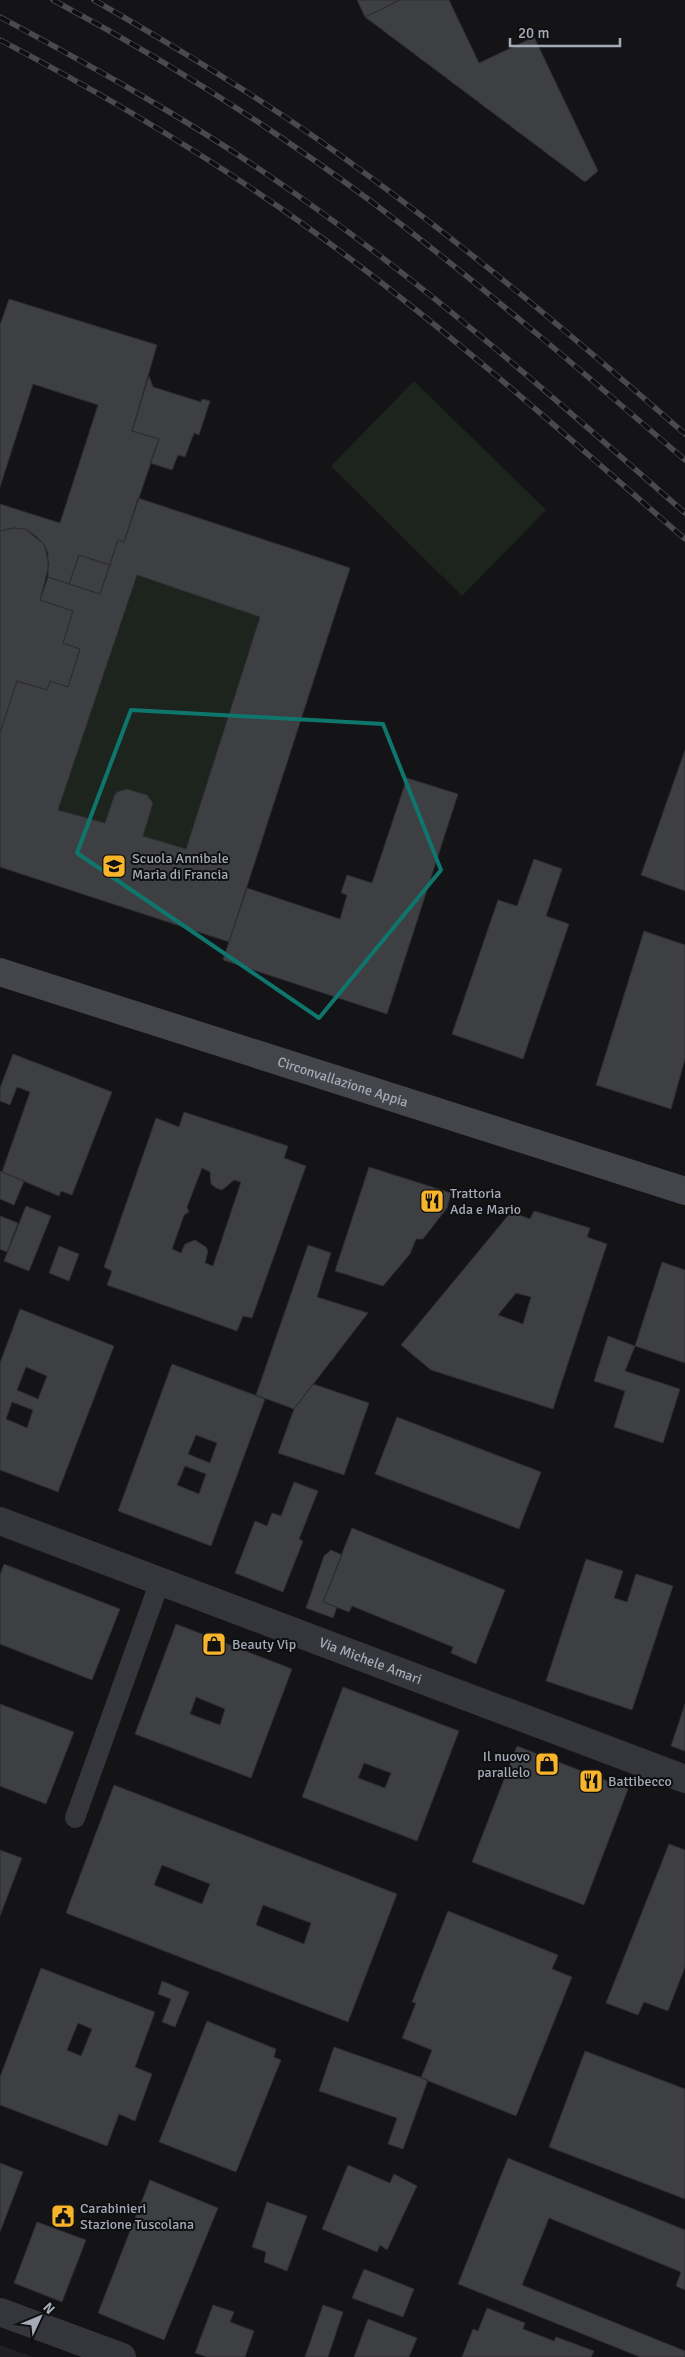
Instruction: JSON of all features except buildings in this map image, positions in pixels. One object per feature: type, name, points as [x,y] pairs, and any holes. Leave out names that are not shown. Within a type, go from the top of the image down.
[{"type":"street","name":"Circonvallazione Appia","points":[[0,972],[685,1191]]},
{"type":"street","name":"Via Michele Amari","points":[[0,1521],[685,1779]]},
{"type":"street","points":[[0,2312],[122,2357]]},
{"type":"lane","points":[[75,1818],[160,1581]]},
{"type":"highlighted area","points":[[131,710],[383,724],[441,870],[319,1018],[77,853]]},
{"type":"shaded area","points":[[414,381],[546,510],[462,596],[331,466]]},
{"type":"shaded area","points":[[137,575],[260,617],[186,849],[143,836],[153,803],[141,793],[128,790],[117,794],[113,798],[105,823],[58,810]]},
{"type":"shaded area","points":[[0,2345],[33,2357],[0,2357]]},
{"type":"railway","points":[[53,0],[176,70],[334,174],[492,296],[685,460]]},
{"type":"railway","points":[[94,0],[178,49],[286,118],[409,206],[503,280],[685,434]]},
{"type":"railway","points":[[0,17],[169,112],[236,153],[323,213],[377,253],[482,337],[685,513]]},
{"type":"railway","points":[[0,40],[140,118],[230,174],[318,235],[444,332],[685,539]]},
{"type":"place","name":"Scuola Annibale Maria di Francia","points":[[114,866]]},
{"type":"place","name":"Trattoria Ada e Mario","points":[[432,1201]]},
{"type":"place","name":"Beauty Vip","points":[[214,1644]]},
{"type":"place","name":"Il nuovo parallelo","points":[[547,1764]]},
{"type":"place","name":"Battibecco","points":[[591,1781]]},
{"type":"place","name":"Carabinieri Stazione Tuscolana","points":[[63,2216]]}]
